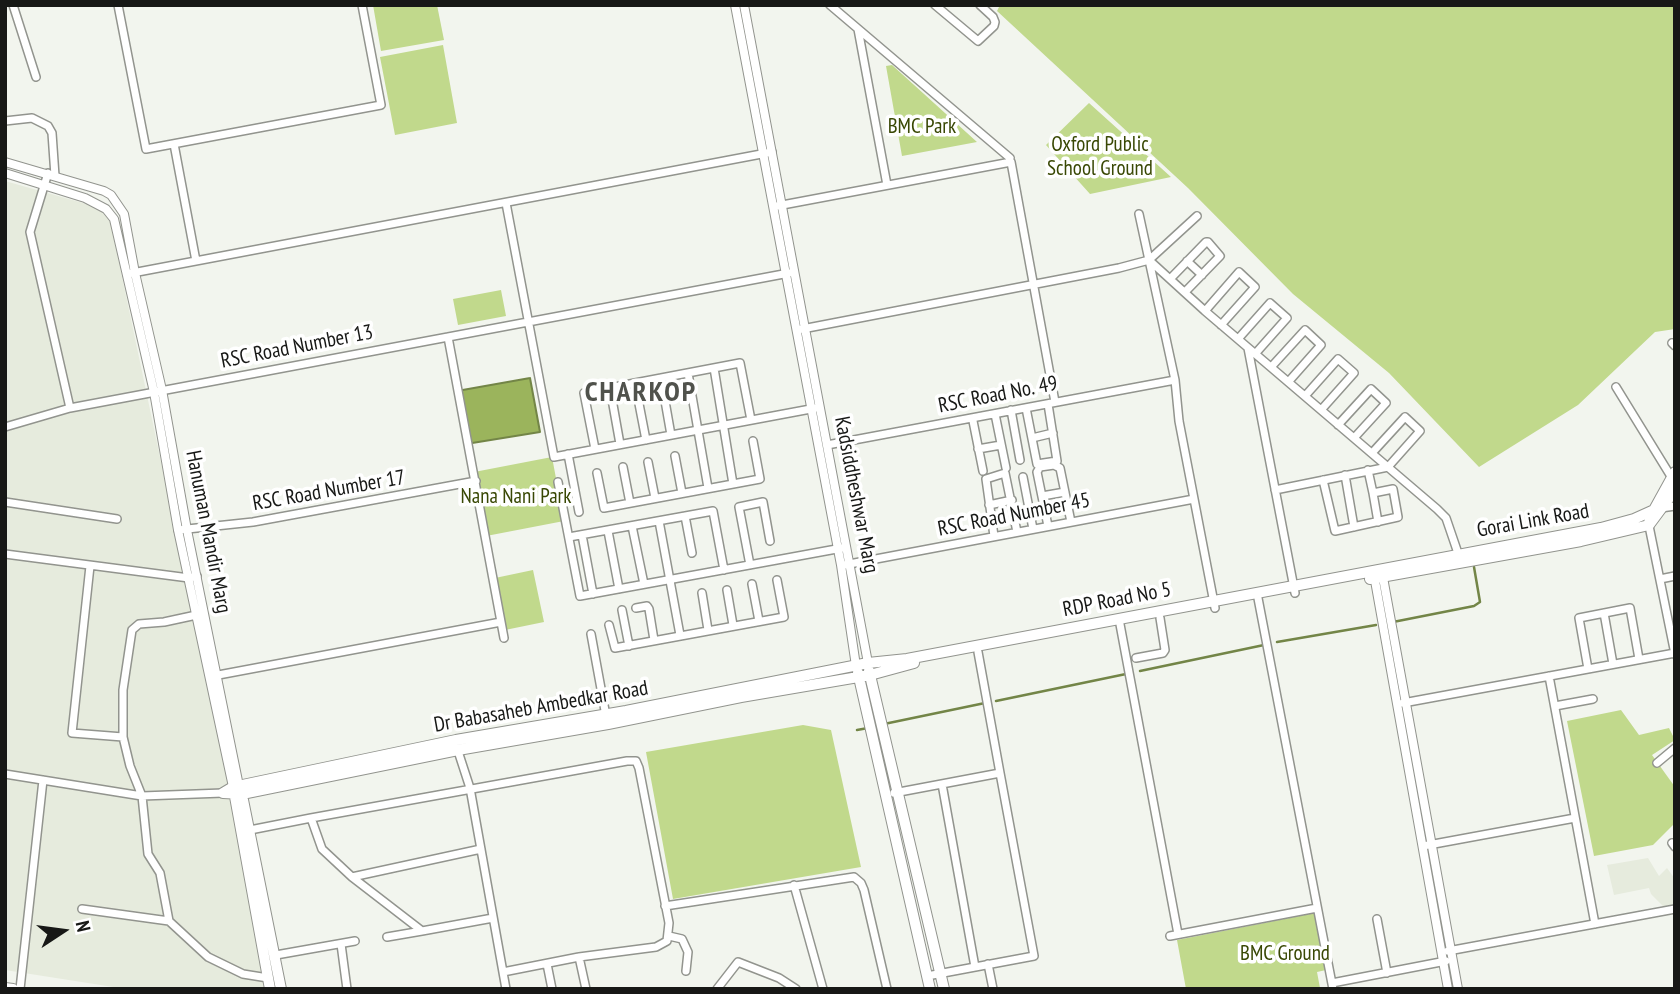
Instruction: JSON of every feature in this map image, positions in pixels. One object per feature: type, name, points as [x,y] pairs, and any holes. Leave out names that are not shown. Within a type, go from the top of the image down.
[{"type":"main road","points":[[1649,525],[1654,510],[1674,478]]},
{"type":"main road","points":[[1654,510],[1675,490]]},
{"type":"main road","name":"Gorai Link Road","points":[[1524,547],[1634,519],[1654,510]]},
{"type":"main road","name":"Gorai Link Road","points":[[1378,574],[1649,525]]},
{"type":"main road","name":"RDP Road No 5","points":[[868,663],[907,659],[1378,574]]},
{"type":"main road","name":"RDP Road No 5","points":[[870,675],[1119,622],[1160,618],[1214,605]]},
{"type":"main road","name":"Dr Babasaheb Ambedkar Road","points":[[223,793],[457,745],[858,671],[868,663]]},
{"type":"main road","name":"Kadsiddheshwar Marg","points":[[868,663],[944,989]]},
{"type":"main road","name":"Dr Babasaheb Ambedkar Road","points":[[858,671],[870,675]]},
{"type":"main road","name":"Kadsiddheshwar Marg","points":[[858,671],[930,989]]},
{"type":"main road","points":[[237,791],[250,830],[282,989]]},
{"type":"main road","points":[[237,791],[269,984]]},
{"type":"main road","points":[[5,988],[13,989]]},
{"type":"street","points":[[13,5],[36,77]]},
{"type":"street","points":[[118,5],[146,149],[381,105],[362,5]]},
{"type":"street","name":"Kadsiddheshwar Marg","points":[[735,5],[767,152]]},
{"type":"street","name":"Kadsiddheshwar Marg","points":[[744,5],[777,206],[845,564],[868,663]]},
{"type":"street","points":[[830,5],[1010,158]]},
{"type":"street","points":[[935,5],[978,41],[995,23],[980,5]]},
{"type":"street","points":[[858,29],[887,185]]},
{"type":"street","points":[[5,121],[32,118],[48,125],[52,133],[52,175],[45,185],[30,232],[71,408]]},
{"type":"street","points":[[174,144],[196,261]]},
{"type":"street","points":[[5,173],[85,198],[106,209],[114,219],[131,274],[767,152]]},
{"type":"street","name":"Hanuman Mandir Marg","points":[[5,162],[104,191],[111,195],[124,214],[128,229],[131,274],[158,391],[183,530],[237,791]]},
{"type":"street","points":[[777,206],[1011,162],[1051,403],[1056,461],[1037,464],[1026,408]]},
{"type":"street","points":[[506,203],[554,457],[816,408]]},
{"type":"street","points":[[1139,214],[1175,380],[1179,421],[1214,605]]},
{"type":"street","points":[[801,330],[1149,260],[1197,216]]},
{"type":"street","points":[[1171,278],[1208,242],[1220,256],[1185,292]]},
{"type":"street","points":[[1149,260],[1446,519],[1460,559]]},
{"type":"street","points":[[1187,261],[1202,275]]},
{"type":"street","name":"RSC Road Number 13","points":[[5,427],[71,408],[790,272]]},
{"type":"street","points":[[1205,311],[1239,272],[1255,287],[1221,325]]},
{"type":"street","points":[[1238,339],[1270,303],[1287,318],[1255,354]]},
{"type":"street","points":[[1273,365],[1305,330],[1321,345],[1290,380]]},
{"type":"street","points":[[448,337],[503,638]]},
{"type":"street","points":[[1248,348],[1295,590]]},
{"type":"street","points":[[1304,396],[1338,359],[1354,373],[1321,410]]},
{"type":"street","points":[[595,449],[584,393],[740,363],[751,420]]},
{"type":"street","points":[[714,368],[733,484]]},
{"type":"street","points":[[688,373],[708,488]]},
{"type":"street","points":[[661,378],[671,435]]},
{"type":"street","name":"RSC Road No. 49","points":[[827,445],[1175,380]]},
{"type":"street","points":[[635,383],[646,440]]},
{"type":"street","points":[[1616,387],[1674,478]]},
{"type":"street","points":[[610,388],[620,444]]},
{"type":"street","points":[[1338,425],[1371,389],[1387,403],[1354,438]]},
{"type":"street","name":"Kadsiddheshwar Marg","points":[[816,408],[827,445],[842,548]]},
{"type":"street","points":[[1011,410],[1020,460]]},
{"type":"street","points":[[995,414],[1006,467]]},
{"type":"street","points":[[1275,490],[1388,467],[1420,431],[1405,417],[1372,453]]},
{"type":"street","points":[[973,421],[983,471]]},
{"type":"street","points":[[1032,438],[1053,433]]},
{"type":"street","points":[[597,473],[604,508],[760,479],[753,441]]},
{"type":"street","points":[[978,449],[1001,444]]},
{"type":"street","points":[[568,454],[579,512]]},
{"type":"street","points":[[676,456],[682,493]]},
{"type":"street","points":[[648,462],[655,498]]},
{"type":"street","points":[[1048,526],[1037,472],[1040,467],[1058,466],[1071,522]]},
{"type":"street","points":[[623,467],[630,503]]},
{"type":"street","points":[[1368,470],[1378,522]]},
{"type":"street","points":[[994,536],[986,479],[1005,473],[1017,532]]},
{"type":"street","points":[[1345,475],[1354,527]]},
{"type":"street","points":[[1023,477],[1033,529]]},
{"type":"street","points":[[1323,480],[1335,531],[1398,517],[1393,489],[1373,493]]},
{"type":"street","name":"RSC Road Number 17","points":[[183,530],[253,522],[476,481]]},
{"type":"street","points":[[558,482],[580,596],[842,548]]},
{"type":"street","points":[[1042,496],[1065,492]]},
{"type":"street","name":"RSC Road Number 45","points":[[845,564],[1194,499]]},
{"type":"street","points":[[989,505],[1012,500]]},
{"type":"street","points":[[5,502],[117,519]]},
{"type":"street","points":[[750,565],[739,506],[763,502],[771,541]]},
{"type":"street","points":[[1397,704],[1675,652],[1673,631],[1665,607],[1649,525],[1654,510],[1675,506]]},
{"type":"street","points":[[569,537],[713,511],[724,570]]},
{"type":"street","points":[[685,516],[692,553]]},
{"type":"street","points":[[659,521],[680,635]]},
{"type":"street","points":[[632,526],[644,584]]},
{"type":"street","points":[[608,531],[619,589]]},
{"type":"street","points":[[582,535],[593,594]]},
{"type":"street","points":[[5,554],[193,577]]},
{"type":"street","name":"Kadsiddheshwar Marg","points":[[845,564],[858,671]]},
{"type":"street","points":[[90,566],[72,733],[123,737]]},
{"type":"street","points":[[1378,574],[1407,702],[1458,989]]},
{"type":"street","points":[[1378,574],[1397,704],[1448,989]]},
{"type":"street","points":[[1660,579],[1675,576]]},
{"type":"street","points":[[609,625],[614,647],[784,617],[777,580]]},
{"type":"street","points":[[752,583],[759,621]]},
{"type":"street","points":[[727,590],[733,625]]},
{"type":"street","points":[[702,593],[708,630]]},
{"type":"street","points":[[1258,596],[1332,986],[1442,957],[1675,909]]},
{"type":"street","points":[[1665,607],[1675,605]]},
{"type":"street","points":[[636,608],[647,606],[654,640]]},
{"type":"street","points":[[1588,669],[1579,618],[1604,613],[1630,608],[1639,659]]},
{"type":"street","points":[[622,610],[629,646]]},
{"type":"street","points":[[1604,613],[1613,664]]},
{"type":"street","points":[[169,921],[160,873],[148,854],[142,796],[130,766],[123,737],[123,690],[132,631],[139,624],[200,615]]},
{"type":"street","points":[[1136,659],[1166,650],[1160,618]]},
{"type":"street","points":[[213,676],[501,622]]},
{"type":"street","points":[[1119,622],[1174,935],[1317,908]]},
{"type":"street","points":[[591,634],[607,719]]},
{"type":"street","points":[[927,975],[1034,956],[978,652]]},
{"type":"street","points":[[1549,676],[1595,924]]},
{"type":"street","points":[[1555,706],[1593,699]]},
{"type":"street","points":[[457,745],[470,788],[506,989]]},
{"type":"street","points":[[1657,763],[1675,748]]},
{"type":"street","points":[[250,830],[470,788],[636,761],[666,906],[669,936],[667,940],[656,947],[579,957],[503,972]]},
{"type":"street","name":"Dr Babasaheb Ambedkar Road","points":[[5,774],[142,796],[223,793]]},
{"type":"street","points":[[886,794],[1000,774]]},
{"type":"street","points":[[20,989],[43,780]]},
{"type":"street","points":[[942,784],[975,967]]},
{"type":"street","points":[[311,818],[322,849],[352,877],[422,931]]},
{"type":"street","points":[[1423,846],[1575,818]]},
{"type":"street","points":[[352,877],[481,849]]},
{"type":"street","points":[[666,906],[854,877],[861,883],[887,989]]},
{"type":"street","points":[[794,885],[823,989]]},
{"type":"street","points":[[82,909],[169,921],[208,957],[269,984]]},
{"type":"street","points":[[387,937],[494,918]]},
{"type":"street","points":[[1377,919],[1387,972]]},
{"type":"street","points":[[669,936],[682,939],[688,952],[686,971]]},
{"type":"street","points":[[276,955],[355,941]]},
{"type":"street","points":[[341,944],[347,989]]},
{"type":"street","points":[[579,957],[586,989]]},
{"type":"street","points":[[717,989],[738,962],[779,978],[796,989]]},
{"type":"street","points":[[547,964],[552,989]]},
{"type":"street","points":[[988,964],[993,989]]},
{"type":"shaded area","points":[[5,181],[108,210],[272,989],[126,989],[5,970]]},
{"type":"shaded area","points":[[530,378],[540,432],[466,444],[457,391]]},
{"type":"shaded area","points":[[1648,858],[1659,876],[1667,868],[1675,879],[1675,906],[1665,908],[1651,894],[1649,888],[1614,895],[1607,865]]},
{"type":"green space","points":[[373,5],[437,5],[444,40],[381,51]]},
{"type":"green space","points":[[1000,5],[1675,5],[1675,329],[1655,332],[1578,405],[1479,467],[1389,373],[1293,294],[1188,188],[997,11]]},
{"type":"green space","points":[[443,45],[457,123],[395,135],[380,57]]},
{"type":"green space","name":"BMC Park","points":[[892,65],[977,142],[902,156],[886,66]]},
{"type":"green space","name":"Oxford Public School Ground","points":[[1089,103],[1171,177],[1090,194],[1046,145]]},
{"type":"green space","points":[[501,290],[506,316],[458,325],[453,299]]},
{"type":"green space","name":"Nana Nani Park","points":[[552,457],[564,521],[481,537],[469,473]]},
{"type":"green space","points":[[533,570],[544,622],[505,630],[495,578]]},
{"type":"green space","points":[[1621,710],[1639,735],[1669,728],[1675,740],[1652,755],[1675,787],[1675,823],[1653,845],[1594,856],[1567,721]]},
{"type":"green space","points":[[803,725],[831,730],[861,867],[673,899],[646,752]]},
{"type":"green space","name":"BMC Ground","points":[[1315,913],[1326,970],[1317,972],[1320,988],[1186,989],[1177,940]]},
{"type":"waterway","points":[[1393,622],[1474,606],[1480,602],[1474,567]]},
{"type":"waterway","points":[[1277,642],[1376,625]]},
{"type":"waterway","points":[[1140,671],[1264,645]]},
{"type":"waterway","points":[[996,701],[1126,674]]},
{"type":"waterway","points":[[884,724],[985,703]]},
{"type":"waterway","points":[[857,730],[868,728]]},
{"type":"district","name":"CHARKOP","points":[[641,393]]}]
